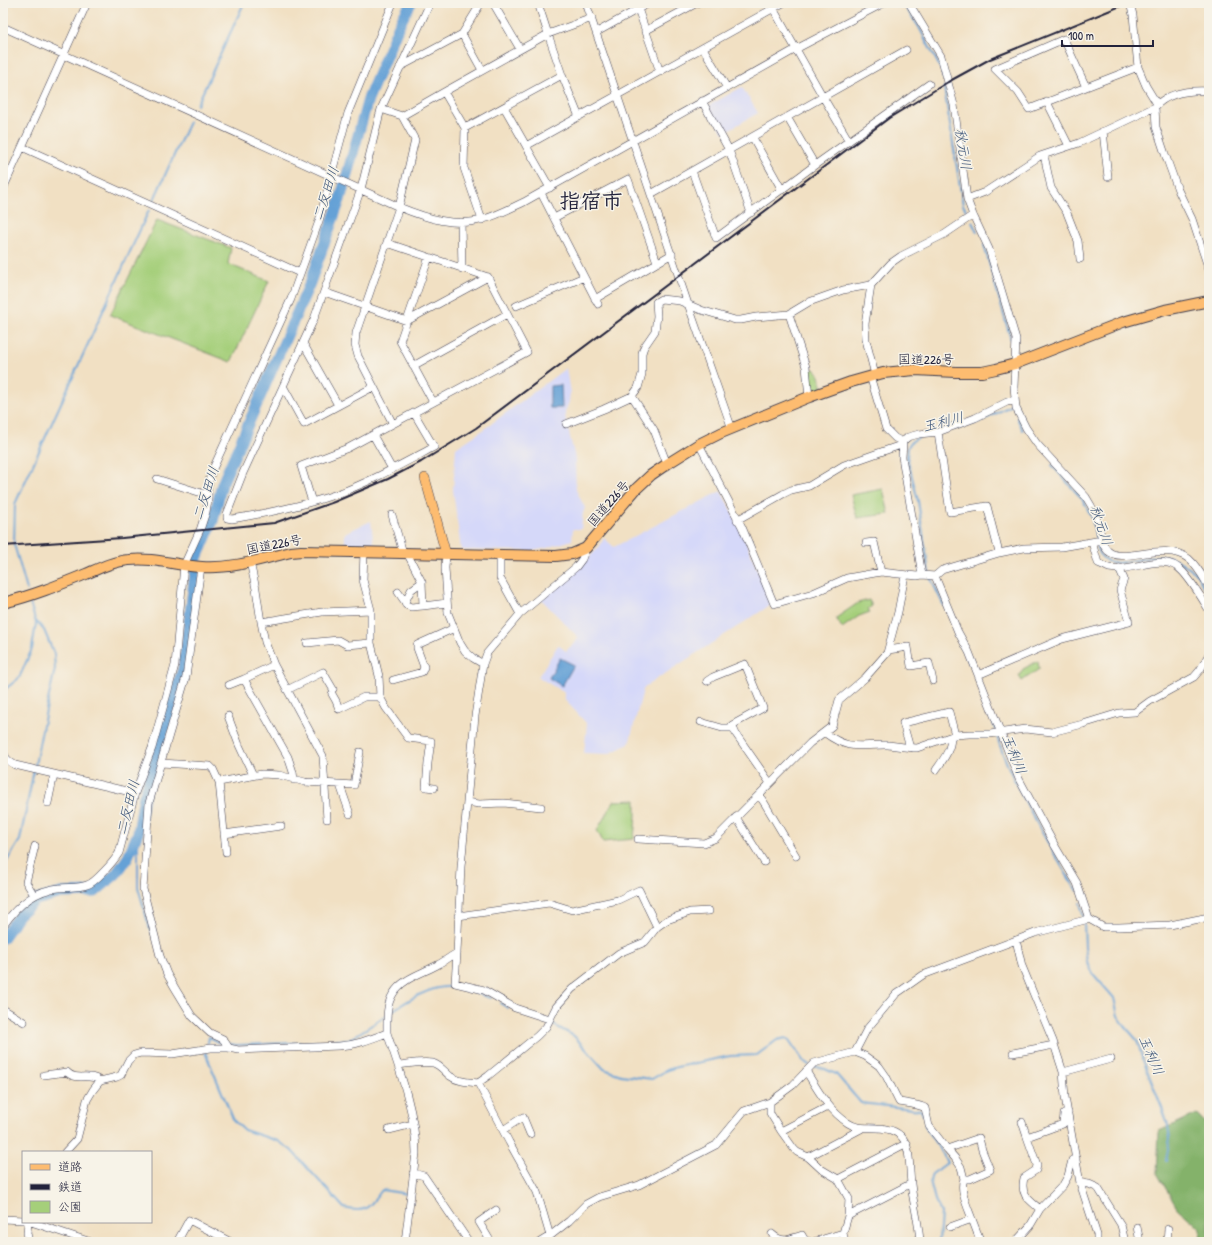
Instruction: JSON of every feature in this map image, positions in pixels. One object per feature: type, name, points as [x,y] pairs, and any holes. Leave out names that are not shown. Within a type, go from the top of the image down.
[{"type":"highway","name":"国道226号","points":[[3,603],[30,596],[118,562],[129,560],[146,559],[194,566],[231,566],[296,551],[556,556],[572,554],[586,548],[636,489],[666,464],[699,444],[809,397],[851,382],[902,370],[982,372],[1015,364],[1123,322],[1165,310],[1209,301]]},
{"type":"main road","points":[[425,478],[446,554]]},
{"type":"street","points":[[3,189],[87,3]]},
{"type":"street","points":[[3,926],[13,914],[34,895],[49,889],[88,885],[114,861],[119,853],[135,793],[152,748],[175,665],[200,530],[206,512],[208,485],[211,473],[291,299],[319,221],[352,102],[393,3]]},
{"type":"street","points":[[414,413],[434,447],[392,469],[339,493],[312,502],[264,514],[232,519],[227,518],[227,514],[243,473],[303,343],[324,292],[358,188],[381,108],[430,3]]},
{"type":"street","points":[[400,67],[462,34],[481,3]]},
{"type":"street","points":[[493,3],[520,49]]},
{"type":"street","points":[[538,3],[578,117]]},
{"type":"street","points":[[586,3],[732,429]]},
{"type":"street","points":[[597,32],[637,6],[649,3]]},
{"type":"street","points":[[646,31],[697,3]]},
{"type":"street","points":[[526,146],[703,48],[772,6],[783,3]]},
{"type":"street","points":[[3,26],[331,175],[399,208],[434,220],[461,222],[482,220],[497,215],[541,193],[702,101],[796,49],[884,3]]},
{"type":"street","points":[[909,3],[941,56],[944,65],[954,105],[967,199],[989,249],[1016,339],[1012,400],[1020,417],[1029,433],[1092,506],[1099,526],[1097,541],[1098,563],[1109,568],[1163,562],[1175,566],[1182,571],[1209,610]]},
{"type":"street","points":[[1130,3],[1133,15],[1138,66],[1156,106],[1156,126],[1169,167],[1178,190],[1192,218],[1209,270]]},
{"type":"street","points":[[637,6],[660,72]]},
{"type":"street","points":[[772,6],[849,141]]},
{"type":"street","points":[[402,116],[548,34],[592,18]]},
{"type":"street","points":[[462,34],[482,70]]},
{"type":"street","points":[[1086,87],[1064,39],[995,69],[1018,92],[1029,109],[1086,87],[1138,66]]},
{"type":"street","points":[[703,48],[727,88]]},
{"type":"street","points":[[651,194],[753,138],[787,117],[906,50]]},
{"type":"street","points":[[465,128],[562,75]]},
{"type":"street","points":[[692,171],[716,238],[929,84]]},
{"type":"street","points":[[967,199],[984,192],[1040,156],[1079,143],[1156,106],[1176,93],[1209,91]]},
{"type":"street","points":[[444,92],[465,128],[464,168],[482,220]]},
{"type":"street","points":[[702,101],[730,150],[751,213]]},
{"type":"street","points":[[1047,102],[1068,146]]},
{"type":"street","points":[[504,107],[550,188]]},
{"type":"street","points":[[381,108],[402,116],[415,140],[399,208],[356,334],[355,346],[358,356],[373,387],[393,424]]},
{"type":"street","points":[[787,117],[815,165]]},
{"type":"street","points":[[1103,131],[1108,177]]},
{"type":"street","points":[[753,138],[782,190]]},
{"type":"street","points":[[22,147],[300,273]]},
{"type":"street","points":[[1044,155],[1051,188],[1067,213],[1078,241],[1080,260]]},
{"type":"street","points":[[554,218],[628,179],[657,262]]},
{"type":"street","points":[[541,193],[597,301],[672,254]]},
{"type":"street","points":[[903,442],[895,438],[886,429],[872,376],[865,324],[871,285],[891,263],[901,256],[945,234],[973,215]]},
{"type":"street","points":[[461,222],[462,269]]},
{"type":"street","points":[[312,502],[301,466],[348,448],[527,352],[488,277],[388,243]]},
{"type":"street","points":[[429,257],[400,341],[433,402]]},
{"type":"street","points":[[516,306],[584,276]]},
{"type":"street","points":[[324,292],[407,321],[488,277]]},
{"type":"street","points":[[566,424],[604,410],[632,396],[638,388],[641,380],[642,353],[644,346],[655,331],[657,316],[656,302],[661,299],[680,301],[734,320],[741,320],[789,314],[809,302],[843,290],[871,285]]},
{"type":"street","points":[[414,366],[507,314]]},
{"type":"street","points":[[789,314],[806,368],[809,397]]},
{"type":"street","points":[[303,343],[338,405]]},
{"type":"street","points":[[283,386],[304,424],[373,387]]},
{"type":"street","points":[[632,396],[654,430],[666,464]]},
{"type":"street","points":[[738,520],[783,494],[809,486],[844,465],[898,446],[908,437],[919,434],[938,433],[975,418],[1012,400]]},
{"type":"street","points":[[938,433],[950,512],[987,506],[999,553]]},
{"type":"street","points":[[373,435],[392,469]]},
{"type":"street","points":[[903,442],[902,457],[922,575]]},
{"type":"street","points":[[699,444],[738,520],[764,577],[774,604],[813,593],[841,579],[881,572],[917,576],[935,576],[942,570],[999,553],[1024,548],[1062,547],[1097,541],[1114,555],[1121,556],[1162,551],[1182,556],[1188,559],[1197,568],[1209,587]]},
{"type":"street","points":[[157,479],[208,495]]},
{"type":"street","points":[[392,515],[405,553],[422,582],[424,606]]},
{"type":"street","points":[[866,543],[874,542],[881,572]]},
{"type":"street","points":[[549,1018],[515,1008],[484,990],[454,983],[461,867],[476,716],[483,664],[487,653],[520,614],[576,567],[582,559],[586,548]]},
{"type":"street","points":[[364,552],[363,580],[371,610],[371,643],[379,676],[380,697],[386,708],[408,738],[431,741],[426,787],[434,788]]},
{"type":"street","points":[[446,554],[445,568],[448,614],[465,651],[483,664]]},
{"type":"street","points":[[500,555],[500,578],[520,614]]},
{"type":"street","points":[[250,562],[265,642],[274,665],[323,756],[326,819]]},
{"type":"street","points":[[194,566],[186,677],[149,803],[143,881],[144,897],[160,956],[174,988],[192,1016],[210,1033],[223,1040],[229,1048]]},
{"type":"street","points":[[978,675],[1062,639],[1129,622],[1120,590],[1124,579],[1119,568]]},
{"type":"street","points":[[638,839],[704,843],[716,838],[810,743],[825,733],[832,726],[839,700],[865,678],[888,650],[898,612],[905,575]]},
{"type":"street","points":[[935,576],[958,632],[969,652],[1019,779],[1077,883],[1089,919],[1103,927],[1119,927],[1170,925],[1209,917]]},
{"type":"street","points":[[405,602],[411,590],[422,582]]},
{"type":"street","points":[[398,592],[406,605],[411,607],[447,603]]},
{"type":"street","points":[[261,622],[322,612],[371,610]]},
{"type":"street","points":[[393,680],[422,672],[424,667],[416,648],[417,645],[450,630],[453,627]]},
{"type":"street","points":[[307,643],[338,640],[347,645],[371,643]]},
{"type":"street","points":[[888,650],[908,647],[911,666],[929,663],[933,681]]},
{"type":"street","points":[[825,733],[846,745],[855,747],[888,745],[917,748],[953,736],[969,734],[990,734],[1025,730],[1052,732],[1119,713],[1135,712],[1150,701],[1194,677],[1200,670],[1209,654]]},
{"type":"street","points":[[707,681],[713,677],[745,664],[763,708],[732,725],[736,734],[770,783]]},
{"type":"street","points":[[229,685],[274,665]]},
{"type":"street","points":[[287,690],[323,672],[339,709],[364,697],[380,697]]},
{"type":"street","points":[[244,678],[288,757],[294,780]]},
{"type":"street","points":[[910,748],[903,722],[949,712],[953,736],[951,745],[947,754],[936,770]]},
{"type":"street","points":[[228,716],[253,775]]},
{"type":"street","points":[[701,722],[722,728],[734,728]]},
{"type":"street","points":[[3,751],[5,757],[15,765],[135,793]]},
{"type":"street","points":[[218,782],[253,775],[271,774],[294,780],[354,784],[360,752]]},
{"type":"street","points":[[161,763],[210,766],[213,769],[218,782],[226,852]]},
{"type":"street","points":[[48,803],[54,774]]},
{"type":"street","points":[[340,784],[350,814]]},
{"type":"street","points":[[759,795],[796,856]]},
{"type":"street","points":[[467,802],[479,804],[504,803],[541,807]]},
{"type":"street","points":[[736,818],[764,862]]},
{"type":"street","points":[[224,834],[281,826]]},
{"type":"street","points":[[34,895],[26,882],[35,846]]},
{"type":"street","points":[[458,916],[549,903],[572,910],[618,900],[639,890],[657,927]]},
{"type":"street","points":[[398,1065],[433,1063],[456,1080],[478,1083],[531,1041],[546,1027],[549,1018],[556,1007],[572,989],[619,953],[646,942],[657,927],[667,920],[690,912],[709,911]]},
{"type":"street","points":[[855,1052],[867,1028],[896,994],[923,975],[1035,933],[1089,919]]},
{"type":"street","points":[[1016,940],[1022,966],[1054,1045],[1063,1072],[1080,1183],[1097,1235],[1097,1242]]},
{"type":"street","points":[[405,1242],[414,1173],[416,1140],[398,1065],[387,1033],[388,1010],[392,994],[398,987],[457,952]]},
{"type":"street","points":[[3,1009],[24,1022]]},
{"type":"street","points":[[66,1151],[77,1139],[87,1100],[93,1090],[100,1081],[121,1075],[128,1061],[134,1055],[141,1053],[172,1054],[203,1049],[229,1048],[238,1050],[351,1045],[387,1033]]},
{"type":"street","points":[[1013,1053],[1054,1045]]},
{"type":"street","points":[[540,1242],[569,1221],[586,1204],[599,1197],[639,1185],[716,1145],[744,1111],[770,1102],[793,1084],[814,1063],[855,1052],[865,1056],[879,1066],[886,1076],[899,1102],[909,1103],[925,1108],[929,1126],[946,1150],[955,1158],[961,1167],[964,1179],[962,1183],[963,1193],[980,1240]]},
{"type":"street","points":[[1063,1072],[1111,1059]]},
{"type":"street","points":[[806,1071],[829,1106],[848,1123],[861,1129]]},
{"type":"street","points":[[44,1075],[67,1072],[70,1075],[77,1077],[94,1077],[100,1081]]},
{"type":"street","points":[[478,1083],[537,1192],[550,1236]]},
{"type":"street","points":[[770,1102],[770,1113],[781,1131],[797,1152],[808,1157],[838,1180],[849,1199],[848,1216],[843,1233],[845,1242]]},
{"type":"street","points":[[781,1131],[829,1106]]},
{"type":"street","points":[[1027,1137],[1063,1124],[1064,1114],[1068,1112]]},
{"type":"street","points":[[503,1130],[523,1118],[530,1134]]},
{"type":"street","points":[[1022,1122],[1037,1165],[1036,1170],[1024,1178],[1022,1186],[1025,1196],[1040,1209]]},
{"type":"street","points":[[389,1130],[413,1124]]},
{"type":"street","points":[[808,1157],[861,1129],[890,1129],[897,1132],[907,1143],[913,1201],[920,1230],[920,1242]]},
{"type":"street","points":[[946,1150],[979,1138],[990,1170],[970,1179],[964,1179]]},
{"type":"street","points":[[838,1180],[907,1143]]},
{"type":"street","points":[[1018,1239],[1030,1226],[1040,1209],[1063,1185],[1068,1176],[1072,1160],[1076,1158]]},
{"type":"street","points":[[414,1173],[424,1176],[469,1242]]},
{"type":"street","points":[[1080,1183],[1098,1188],[1121,1224],[1125,1242]]},
{"type":"street","points":[[848,1216],[911,1184]]},
{"type":"street","points":[[491,1242],[479,1222],[496,1210]]},
{"type":"street","points":[[3,1219],[22,1220]]},
{"type":"street","points":[[950,1228],[972,1219]]},
{"type":"street","points":[[177,1242],[189,1220],[231,1242]]},
{"type":"street","points":[[28,1223],[27,1233],[29,1242]]},
{"type":"street","points":[[34,1223],[91,1242]]},
{"type":"street","points":[[1137,1228],[1140,1242]]},
{"type":"street","points":[[1167,1242],[1168,1229]]},
{"type":"street","points":[[772,1234],[778,1239],[783,1240],[802,1235],[804,1239],[811,1242],[843,1233]]},
{"type":"shaded area","points":[[742,87],[758,113],[723,133],[708,106]]},
{"type":"shaded area","points":[[566,368],[570,393],[565,416],[575,458],[576,490],[585,508],[581,529],[573,529],[572,540],[532,551],[461,550],[453,490],[456,448],[483,430]]},
{"type":"shaded area","points":[[721,491],[740,528],[772,604],[646,686],[643,690],[629,744],[608,754],[584,753],[587,724],[565,700],[565,693],[538,677],[558,645],[566,651],[579,638],[541,599],[579,568],[600,546],[604,538],[614,547]]},
{"type":"shaded area","points":[[371,521],[374,547],[345,546],[345,533]]},
{"type":"green space","points":[[157,220],[231,248],[228,264],[269,281],[231,362],[110,315]]},
{"type":"green space","points":[[814,369],[818,373],[823,388],[811,393],[808,370]]},
{"type":"green space","points":[[883,489],[889,514],[857,518],[851,495]]},
{"type":"green space","points":[[869,600],[872,606],[868,609],[870,612],[859,616],[842,628],[836,618],[858,603]]},
{"type":"green space","points":[[1038,661],[1039,669],[1022,681],[1019,676],[1023,669]]},
{"type":"green space","points":[[636,800],[634,839],[603,842],[597,830],[614,801]]},
{"type":"green space","points":[[1197,1114],[1209,1127],[1209,1242],[1200,1242],[1201,1229],[1177,1208],[1157,1173],[1159,1131]]},
{"type":"water","points":[[561,385],[562,408],[550,408],[550,386]]},
{"type":"water","points":[[560,658],[574,665],[562,686],[549,678]]},
{"type":"waterway","points":[[197,105],[244,3]]},
{"type":"waterway","name":"二反田川","points":[[3,938],[19,915],[36,900],[61,893],[95,892],[116,874],[127,859],[138,833],[144,796],[183,668],[197,558],[213,521],[222,484],[310,283],[340,200],[368,99],[399,25],[411,3]]},
{"type":"waterway","name":"秋元川","points":[[905,7],[919,27],[942,71],[943,78]]},
{"type":"waterway","name":"秋元川","points":[[944,87],[963,205],[968,213]]},
{"type":"waterway","points":[[152,204],[189,122]]},
{"type":"waterway","points":[[27,590],[14,544],[15,504],[149,210]]},
{"type":"waterway","name":"秋元川","points":[[972,222],[977,232]]},
{"type":"waterway","name":"秋元川","points":[[984,245],[1011,340]]},
{"type":"waterway","name":"玉利川","points":[[954,429],[981,421],[1012,405]]},
{"type":"waterway","name":"秋元川","points":[[1017,418],[1023,430]]},
{"type":"waterway","name":"玉利川","points":[[919,437],[911,442],[908,447],[907,457],[918,501],[929,573]]},
{"type":"waterway","name":"秋元川","points":[[1052,465],[1083,500],[1092,518],[1101,556],[1107,561],[1118,563],[1161,556],[1170,557],[1182,563],[1197,574],[1209,598]]},
{"type":"waterway","name":"玉利川","points":[[930,577],[944,606]]},
{"type":"waterway","points":[[3,691],[19,678],[32,649],[36,623],[30,603]]},
{"type":"waterway","points":[[3,865],[20,840],[55,669],[54,654],[44,630],[35,620]]},
{"type":"waterway","name":"玉利川","points":[[962,646],[970,664]]},
{"type":"waterway","name":"玉利川","points":[[993,722],[996,731]]},
{"type":"waterway","name":"玉利川","points":[[997,736],[1008,766],[1022,795],[1077,891]]},
{"type":"waterway","points":[[138,833],[138,887],[150,930]]},
{"type":"waterway","name":"玉利川","points":[[1080,903],[1084,918]]},
{"type":"waterway","name":"玉利川","points":[[1084,923],[1087,962],[1094,975],[1114,998],[1118,1016],[1137,1040],[1143,1060],[1167,1121],[1170,1138],[1166,1161]]},
{"type":"waterway","points":[[389,1013],[427,991],[444,987],[472,991],[491,998]]},
{"type":"waterway","points":[[500,1003],[508,1008]]},
{"type":"waterway","points":[[229,1044],[322,1042],[350,1039],[386,1016]]},
{"type":"waterway","points":[[550,1023],[574,1036],[604,1069],[621,1075],[652,1079],[667,1070],[677,1067],[730,1056],[757,1055],[777,1040],[786,1038],[804,1062],[809,1065]]},
{"type":"waterway","points":[[208,1043],[209,1037]]},
{"type":"waterway","points":[[210,1037],[217,1042],[223,1043]]},
{"type":"waterway","points":[[205,1052],[234,1121],[244,1130],[278,1141],[291,1150],[344,1208],[352,1210],[367,1208],[382,1190],[408,1194]]},
{"type":"waterway","points":[[813,1066],[836,1074],[861,1103],[921,1110],[923,1115]]},
{"type":"waterway","points":[[925,1123],[926,1129],[943,1154],[947,1163],[932,1174],[930,1181],[935,1200],[941,1213],[939,1242]]},
{"type":"railway","points":[[3,546],[122,538],[274,523],[334,502],[388,479],[421,462],[476,428],[889,118],[948,82],[990,59],[1128,3]]},
{"type":"district","name":"指宿市","points":[[591,200]]}]
